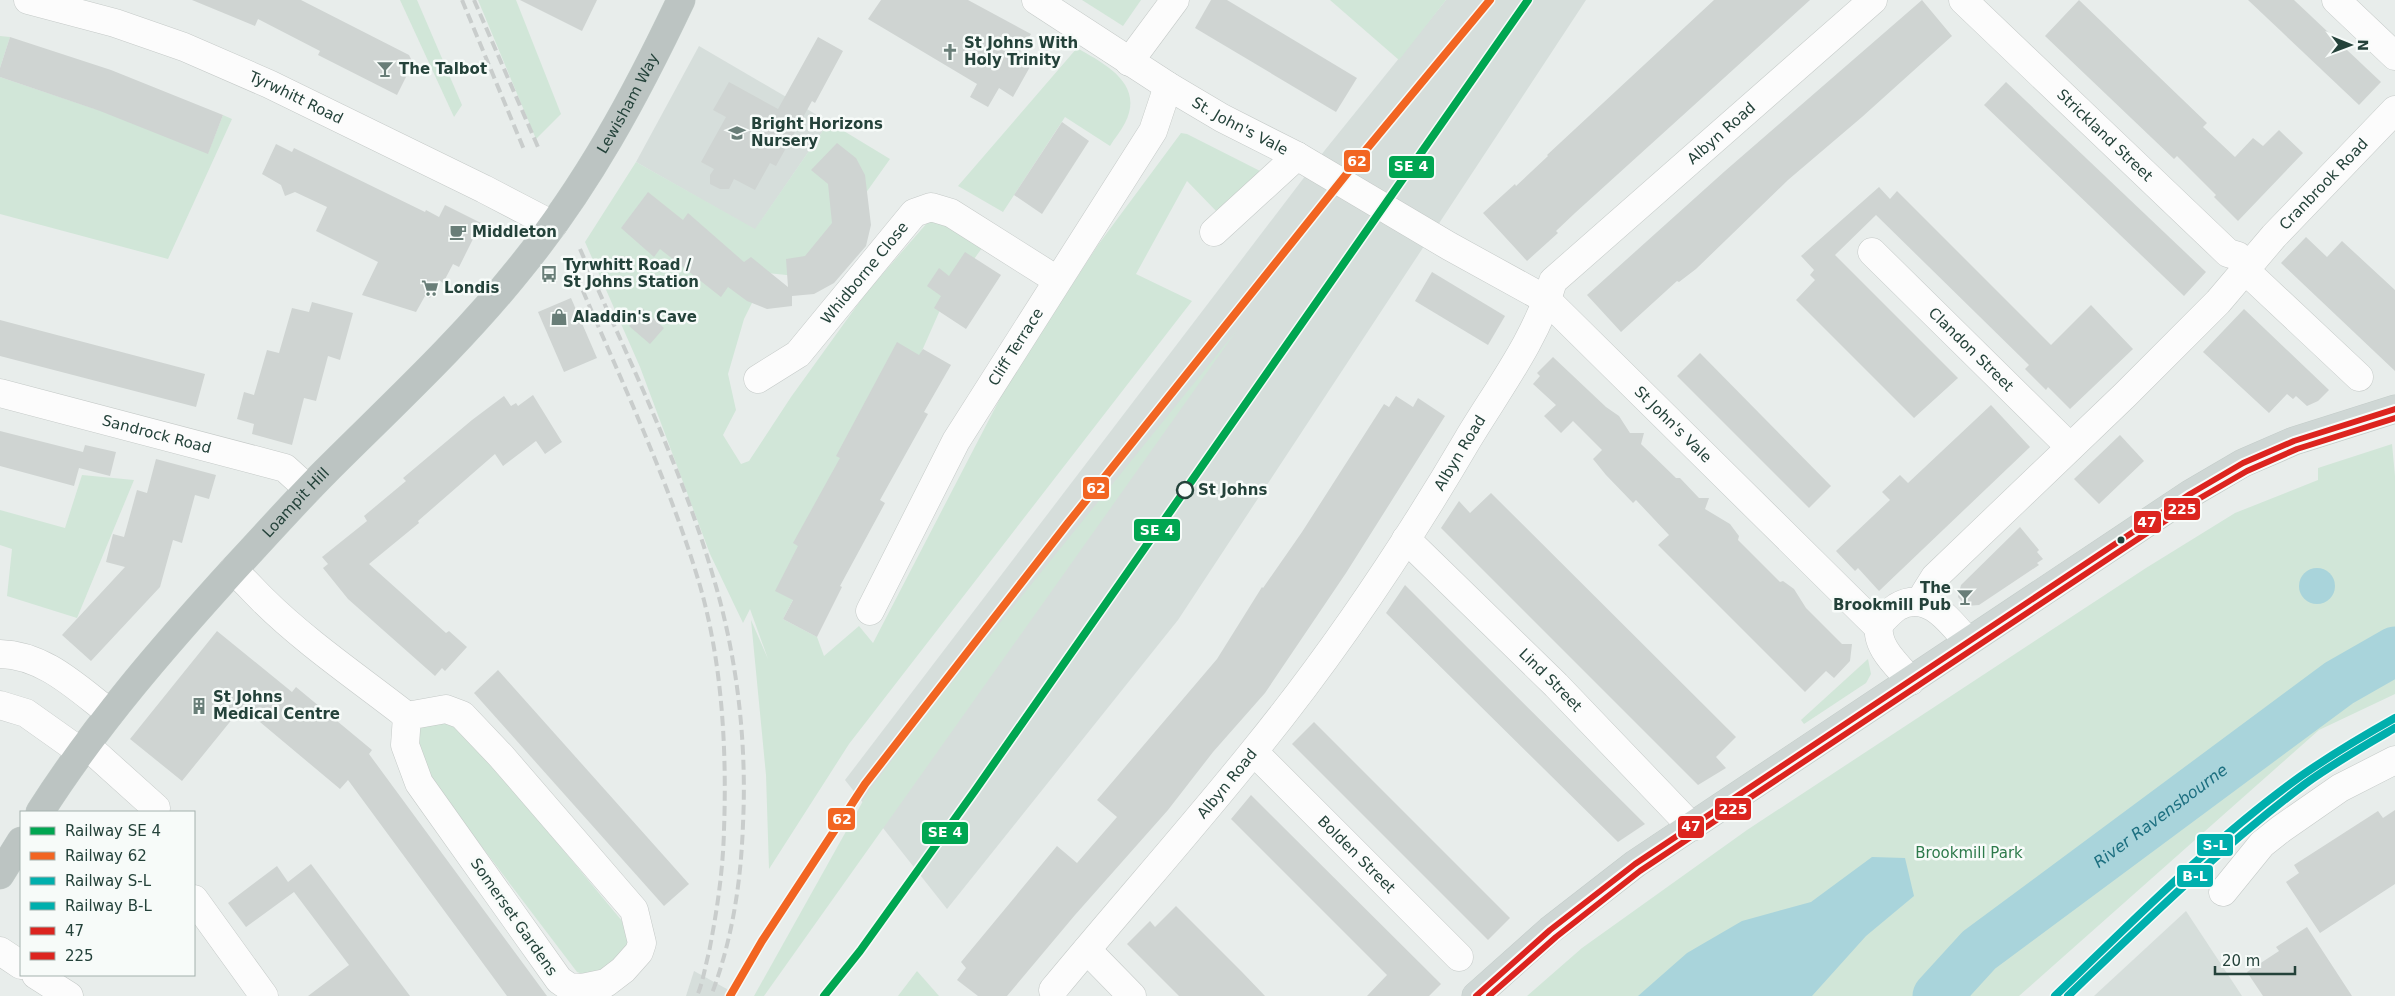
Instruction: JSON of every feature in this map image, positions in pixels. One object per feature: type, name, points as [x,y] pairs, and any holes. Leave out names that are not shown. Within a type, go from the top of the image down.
[{"type":"highway","name":"Lewisham Way","points":[[560,214],[630,105],[681,0]]},
{"type":"highway","name":"Loampit Hill","points":[[41,811],[110,713],[196,609],[308,489],[491,303],[560,214]]},
{"type":"highway","points":[[0,875],[20,843]]},
{"type":"main road","points":[[1476,996],[1550,930],[1635,864],[2175,504],[2243,463],[2294,441],[2395,410]]},
{"type":"street","name":"Tyrwhitt Road","points":[[28,0],[115,23],[184,47],[269,84],[484,189],[560,214]]},
{"type":"street","name":"St. John's Vale","points":[[1036,0],[1168,86],[1222,118],[1297,156],[1449,246]]},
{"type":"street","points":[[1129,62],[1175,0]]},
{"type":"street","name":"Albyn Road","points":[[1053,990],[1254,752],[1321,664],[1406,539],[1540,319],[1552,281],[1872,0]]},
{"type":"street","name":"Strickland Street","points":[[1963,0],[2359,377]]},
{"type":"street","points":[[2336,0],[2395,56]]},
{"type":"street","name":"Cliff Terrace","points":[[870,611],[956,441],[1153,131],[1168,86]]},
{"type":"street","name":"Cranbrook Road","points":[[1923,602],[1925,593],[1935,577],[2218,302],[2241,263],[2274,236],[2395,110]]},
{"type":"street","points":[[1214,232],[1297,156]]},
{"type":"street","name":"Whidborne Close","points":[[758,379],[798,354],[914,213],[931,207],[950,213],[1058,280]]},
{"type":"street","name":"St John's Vale","points":[[1449,246],[1547,300],[1878,627],[1879,638],[1886,652],[1911,681]]},
{"type":"street","name":"Clandon Street","points":[[1872,252],[2070,447]]},
{"type":"street","name":"Sandrock Road","points":[[0,393],[286,468],[308,489]]},
{"type":"street","name":"Lind Street","points":[[1406,539],[1556,685],[1692,827]]},
{"type":"street","points":[[233,570],[263,600],[310,641],[407,716]]},
{"type":"street","points":[[1878,627],[1897,607],[1911,602],[1923,602],[1936,607],[1967,641]]},
{"type":"street","points":[[0,654],[30,658],[48,667],[110,713]]},
{"type":"street","points":[[0,705],[26,713],[83,749],[156,808]]},
{"type":"street","name":"Somerset Gardens","points":[[446,708],[462,715],[501,756],[634,910],[642,943],[638,952],[623,970],[606,983],[582,988],[569,987],[559,980],[419,782],[405,745],[407,716],[446,708]]},
{"type":"street","name":"Bolden Street","points":[[1254,752],[1459,957]]},
{"type":"street","points":[[2223,892],[2262,844],[2281,829],[2340,788],[2395,760]]},
{"type":"street","points":[[195,900],[264,996]]},
{"type":"street","points":[[1086,950],[1132,996]]},
{"type":"street","points":[[0,951],[20,964]]},
{"type":"street","points":[[38,976],[69,996]]},
{"type":"shaded area","points":[[1446,0],[1586,0],[1178,620],[947,909],[845,780],[1325,150]]},
{"type":"shaded area","name":"Bright Horizons Nursery","points":[[699,46],[829,122],[755,230],[636,162]]},
{"type":"shaded area","points":[[2186,911],[2242,996],[2094,996]]},
{"type":"shaded area","points":[[694,971],[736,994],[735,996],[686,996]]},
{"type":"green space","points":[[400,0],[417,0],[462,105],[454,117]]},
{"type":"green space","points":[[478,0],[516,0],[561,114],[536,139]]},
{"type":"green space","points":[[1082,0],[1141,0],[1123,26]]},
{"type":"green space","points":[[1330,0],[1446,0],[1399,60]]},
{"type":"green space","points":[[0,36],[10,37],[0,68]]},
{"type":"green space","points":[[1077,48],[1110,68],[1126,86],[1130,97],[1130,109],[1125,123],[1110,146],[1065,117],[1003,212],[958,186]]},
{"type":"green space","points":[[109,70],[208,153],[223,115],[232,119],[168,259],[0,214],[0,77],[95,109]]},
{"type":"green space","points":[[829,122],[890,159],[806,277],[767,273],[744,319],[728,374],[736,410],[723,435],[741,464],[749,461],[791,397],[866,293],[934,215],[987,241],[944,301],[921,353],[783,619],[817,637],[824,656],[859,626],[873,643],[1007,385],[1098,245],[1181,133],[1187,134],[1272,177],[1218,213],[1187,181],[1136,274],[1192,301],[849,744],[769,869],[766,775],[751,620],[768,659],[750,609],[743,623],[710,554],[640,367],[585,242],[636,162],[755,229]]},
{"type":"green space","points":[[1237,330],[764,996],[754,996],[868,792],[937,701]]},
{"type":"green space","name":"Brookmill Park","points":[[2392,444],[2395,476],[2395,694],[2319,730],[2019,996],[1527,996],[1582,948],[1747,830],[2146,568],[2235,513],[2318,480],[2318,468]]},
{"type":"green space","points":[[82,475],[134,480],[77,618],[7,596],[12,549],[0,545],[0,510],[65,528]]},
{"type":"green space","points":[[1868,659],[1871,674],[1866,683],[1804,724],[1801,720]]},
{"type":"green space","points":[[438,718],[464,730],[627,927],[630,942],[625,957],[591,977],[577,972],[419,764],[415,733],[425,722]]},
{"type":"green space","points":[[917,971],[939,996],[898,996]]},
{"type":"water","points":[[2317,568],[2329,574],[2335,586],[2329,598],[2317,604],[2305,598],[2299,586],[2305,574]]},
{"type":"water","points":[[2395,632],[2395,674],[2383,678],[2348,700],[2328,668],[2366,644]]},
{"type":"water","points":[[1872,857],[1905,858],[1914,896],[1866,936],[1812,996],[1638,996],[1687,953],[1742,921],[1811,902]]},
{"type":"building","points":[[192,0],[301,0],[409,55],[413,63],[397,95],[318,55],[320,51],[258,19],[255,26]]},
{"type":"building","points":[[520,0],[597,0],[582,31]]},
{"type":"building","name":"St Johns With Holy Trinity","points":[[881,0],[968,0],[1031,34],[1017,57],[1031,65],[1013,97],[999,88],[988,107],[970,97],[977,84],[868,19]]},
{"type":"building","points":[[1211,0],[1227,0],[1357,78],[1336,112],[1195,28]]},
{"type":"building","points":[[1714,0],[1810,0],[1575,213],[1556,231],[1558,233],[1527,261],[1483,213],[1515,184],[1516,186]]},
{"type":"building","points":[[1922,0],[1952,36],[1788,180],[1696,269],[1679,282],[1677,281],[1621,332],[1587,295],[1725,171]]},
{"type":"building","points":[[2079,0],[2207,123],[2203,127],[2235,157],[2253,138],[2263,146],[2279,130],[2303,153],[2238,221],[2214,197],[2216,195],[2177,156],[2174,159],[2045,36]]},
{"type":"building","points":[[2248,0],[2294,0],[2381,82],[2359,105]]},
{"type":"building","points":[[10,37],[111,70],[223,115],[208,154],[100,111],[0,77],[0,68]]},
{"type":"building","points":[[818,37],[843,51],[815,103],[812,101],[776,166],[770,163],[755,190],[734,179],[729,189],[720,189],[710,184],[710,175],[714,169],[701,162],[726,117],[713,110],[729,82],[778,109]]},
{"type":"building","points":[[2006,82],[2206,272],[2184,296],[1984,105]]},
{"type":"building","points":[[1062,122],[1089,141],[1042,214],[1014,195]]},
{"type":"building","points":[[837,143],[856,158],[865,175],[871,225],[866,246],[834,283],[814,294],[792,296],[792,306],[767,309],[747,301],[728,287],[721,297],[660,249],[654,257],[621,228],[648,192],[683,220],[688,213],[744,262],[751,257],[788,287],[786,259],[805,256],[832,223],[828,184],[811,170]]},
{"type":"building","points":[[276,144],[292,152],[294,148],[425,212],[426,210],[439,217],[445,205],[481,223],[459,267],[453,264],[443,283],[439,280],[430,298],[425,296],[416,312],[362,295],[378,262],[316,231],[327,207],[295,192],[285,196],[281,185],[262,174]]},
{"type":"building","points":[[1879,187],[1890,199],[1897,191],[2051,345],[2091,305],[2133,349],[2070,409],[2048,387],[2046,390],[2025,369],[2029,365],[1876,215],[1835,255],[1958,378],[1914,418],[1796,300],[1815,280],[1810,275],[1814,270],[1801,256]]},
{"type":"building","points":[[2306,237],[2327,257],[2342,241],[2395,290],[2395,371],[2281,263]]},
{"type":"building","points":[[965,252],[1001,275],[966,329],[934,308],[941,296],[927,286],[939,268],[949,276]]},
{"type":"building","points":[[1432,272],[1505,316],[1488,345],[1415,301]]},
{"type":"building","points":[[571,298],[597,358],[564,372],[538,312]]},
{"type":"building","points":[[312,302],[353,313],[340,360],[328,356],[316,401],[304,398],[292,445],[252,434],[254,424],[237,419],[244,392],[254,395],[267,350],[279,353],[292,308],[309,312]]},
{"type":"building","points":[[643,309],[664,328],[650,344],[629,326]]},
{"type":"building","points":[[2244,309],[2329,390],[2318,401],[2307,406],[2296,396],[2293,399],[2287,394],[2269,413],[2203,352]]},
{"type":"building","points":[[0,320],[205,374],[196,407],[0,356]]},
{"type":"building","points":[[897,342],[919,355],[923,349],[951,365],[924,412],[928,414],[880,500],[885,503],[840,586],[842,587],[817,637],[783,619],[793,600],[775,591],[798,546],[793,543],[840,458],[836,456]]},
{"type":"building","points":[[1700,353],[1831,486],[1809,508],[1677,376]]},
{"type":"building","points":[[1553,357],[1606,407],[1619,416],[1630,433],[1644,433],[1641,444],[1676,478],[1680,478],[1699,498],[1709,498],[1705,509],[1730,524],[1739,536],[1738,540],[1780,582],[1783,581],[1794,589],[1806,608],[1842,644],[1852,644],[1850,661],[1834,678],[1826,671],[1805,692],[1658,545],[1669,535],[1636,500],[1633,503],[1593,459],[1602,450],[1573,421],[1561,433],[1544,416],[1556,405],[1533,384],[1540,376],[1537,373]]},
{"type":"building","points":[[533,395],[562,442],[545,454],[536,441],[503,466],[495,454],[418,521],[419,523],[369,564],[446,633],[449,631],[467,647],[445,671],[442,668],[435,676],[348,599],[323,568],[328,564],[322,557],[367,521],[364,516],[406,481],[403,478],[472,420],[504,396],[511,406],[516,403],[518,406]]},
{"type":"building","points":[[1396,396],[1413,407],[1418,398],[1445,416],[1346,573],[1265,693],[1213,752],[1168,810],[1075,915],[1007,996],[978,996],[957,980],[966,968],[961,962],[1057,846],[1077,863],[1117,817],[1097,800],[1217,659],[1262,587],[1302,532],[1384,404],[1389,407]]},
{"type":"building","points":[[1991,405],[2030,447],[1879,591],[1858,568],[1855,571],[1836,551],[1890,500],[1882,492],[1900,475],[1908,483]]},
{"type":"building","points":[[0,431],[83,452],[85,445],[116,452],[110,476],[79,468],[74,486],[0,466]]},
{"type":"building","points":[[2120,435],[2144,461],[2099,504],[2074,479]]},
{"type":"building","points":[[156,459],[216,475],[209,499],[195,495],[182,543],[173,540],[160,587],[91,661],[62,635],[125,567],[106,562],[113,534],[124,537],[137,490],[147,493]]},
{"type":"building","points":[[1491,493],[1736,737],[1716,757],[1726,768],[1698,785],[1441,528],[1459,501],[1470,513]]},
{"type":"building","points":[[2020,527],[2039,550],[2037,552],[2043,559],[2037,563],[2039,565],[1979,605],[1966,606],[1958,597],[1961,585]]},
{"type":"building","points":[[1405,585],[1645,824],[1618,842],[1386,613]]},
{"type":"building","points":[[217,631],[292,692],[296,687],[372,750],[369,754],[547,996],[507,996],[348,780],[340,789],[242,707],[182,781],[130,739]]},
{"type":"building","points":[[498,670],[689,884],[664,906],[474,693]]},
{"type":"building","points":[[1314,722],[1510,918],[1488,940],[1292,744]]},
{"type":"building","points":[[1251,795],[1441,984],[1429,996],[1367,996],[1387,975],[1231,819]]},
{"type":"building","points":[[2395,810],[2395,884],[2320,933],[2286,882],[2299,873],[2294,865],[2378,811],[2383,818]]},
{"type":"building","points":[[311,864],[410,996],[308,996],[349,965],[294,892],[246,927],[228,903],[277,866],[288,882]]},
{"type":"building","points":[[1176,906],[1265,996],[1179,996],[1127,944],[1150,921],[1155,927]]},
{"type":"building","points":[[2307,927],[2352,996],[2263,996],[2247,972],[2279,951],[2276,947]]},
{"type":"waterway","name":"River Ravensbourne","points":[[1937,996],[1979,950],[2339,683],[2395,651]]},
{"type":"railway","points":[[462,0],[525,152]]},
{"type":"railway","points":[[474,0],[538,147]]},
{"type":"railway","points":[[580,249],[652,410],[685,492],[713,576],[734,668],[742,730],[744,793],[742,846],[738,890],[730,933],[711,996]]},
{"type":"railway","points":[[571,263],[655,459],[698,579],[713,640],[721,703],[725,767],[723,845],[715,921],[704,974],[697,996]]},
{"type":"transit line","points":[[824,996],[860,951],[974,792],[1528,0]]},
{"type":"transit line","name":"47","points":[[1476,996],[1550,930],[1635,864],[2190,494],[2243,463],[2294,441],[2395,409]]},
{"type":"transit line","name":"225","points":[[1489,996],[1556,937],[1640,871],[2195,501],[2247,471],[2297,449],[2395,418]]},
{"type":"rail line","name":"62","points":[[730,996],[762,941],[865,784],[1068,523],[1365,151],[1490,0]]},
{"type":"rail line","name":"S-L","points":[[2055,996],[2144,910],[2236,827],[2312,768],[2395,718]]},
{"type":"rail line","name":"B-L","points":[[2068,996],[2183,887],[2274,808],[2327,769],[2395,728]]},
{"type":"place","name":"St Johns With Holy Trinity","points":[[950,52]]},
{"type":"place","name":"The Talbot","points":[[385,69]]},
{"type":"place","name":"Bright Horizons Nursery","points":[[737,133]]},
{"type":"place","name":"Middleton","points":[[458,232]]},
{"type":"place","name":"Tyrwhitt Road / St Johns Station","points":[[549,274]]},
{"type":"place","name":"Londis","points":[[430,288]]},
{"type":"place","name":"Aladdin's Cave","points":[[559,317]]},
{"type":"place","name":"St Johns","points":[[1185,490]]},
{"type":"place","name":"The Brookmill Pub","points":[[1965,597]]},
{"type":"place","name":"St Johns Medical Centre","points":[[199,706]]}]
